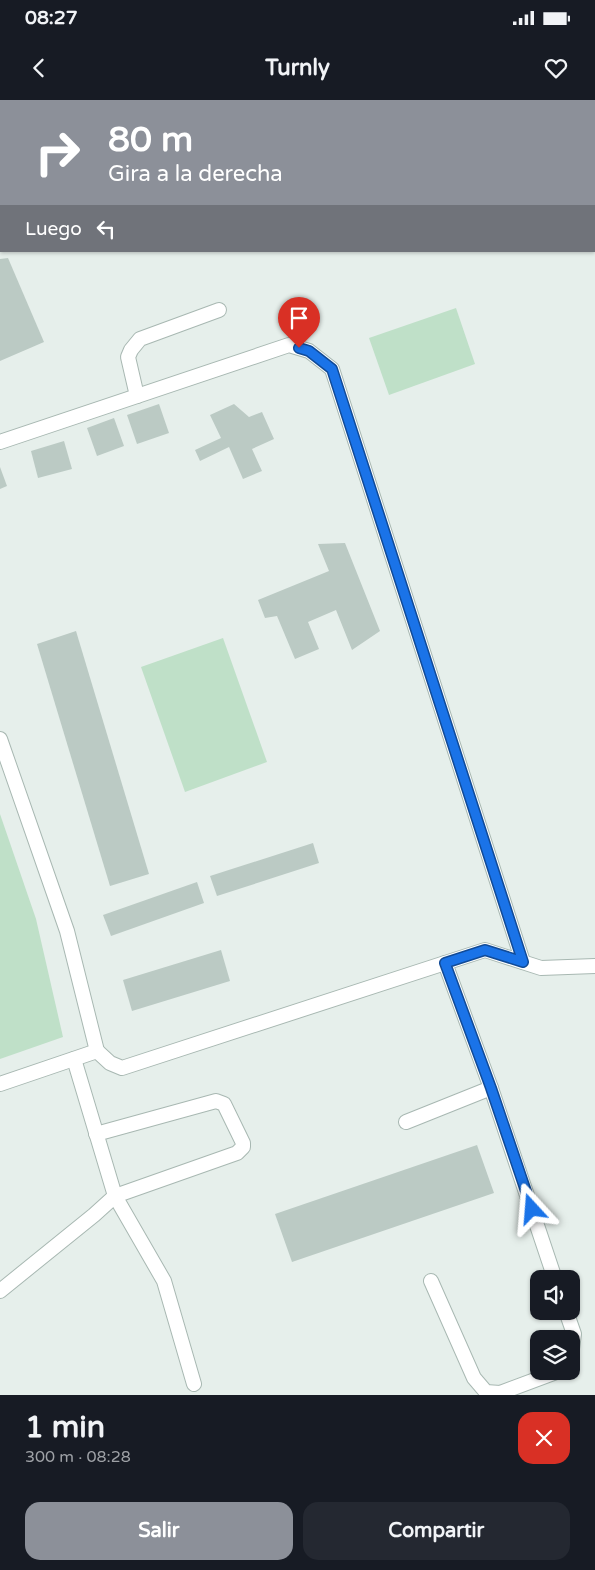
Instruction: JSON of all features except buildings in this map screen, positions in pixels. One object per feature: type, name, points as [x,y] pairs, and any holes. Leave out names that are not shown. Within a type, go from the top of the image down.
[{"type":"lane","points":[[137,396],[128,358],[131,350],[140,339],[219,310]]},
{"type":"lane","points":[[0,442],[289,345],[309,351],[332,369],[523,962]]},
{"type":"lane","points":[[0,739],[67,932],[97,1051],[110,1063],[122,1068],[485,950],[541,968],[595,966]]},
{"type":"lane","points":[[445,963],[491,1088],[552,1270]]},
{"type":"lane","points":[[0,1084],[97,1051]]},
{"type":"lane","points":[[74,1059],[115,1196],[164,1281],[194,1384]]},
{"type":"lane","points":[[406,1122],[491,1088]]},
{"type":"lane","points":[[0,1291],[115,1196],[237,1153],[243,1143],[224,1104],[220,1101],[96,1134]]},
{"type":"lane","points":[[431,1281],[474,1378],[486,1392],[500,1393],[535,1380]]},
{"type":"green space","points":[[456,308],[475,364],[389,395],[369,338]]},
{"type":"green space","points":[[223,638],[267,762],[185,792],[141,667]]},
{"type":"green space","points":[[0,814],[36,919],[63,1037],[0,1059]]},
{"type":"route","points":[[299,348],[309,351],[332,369],[523,962],[485,950],[445,963],[491,1088],[532,1209]]}]
